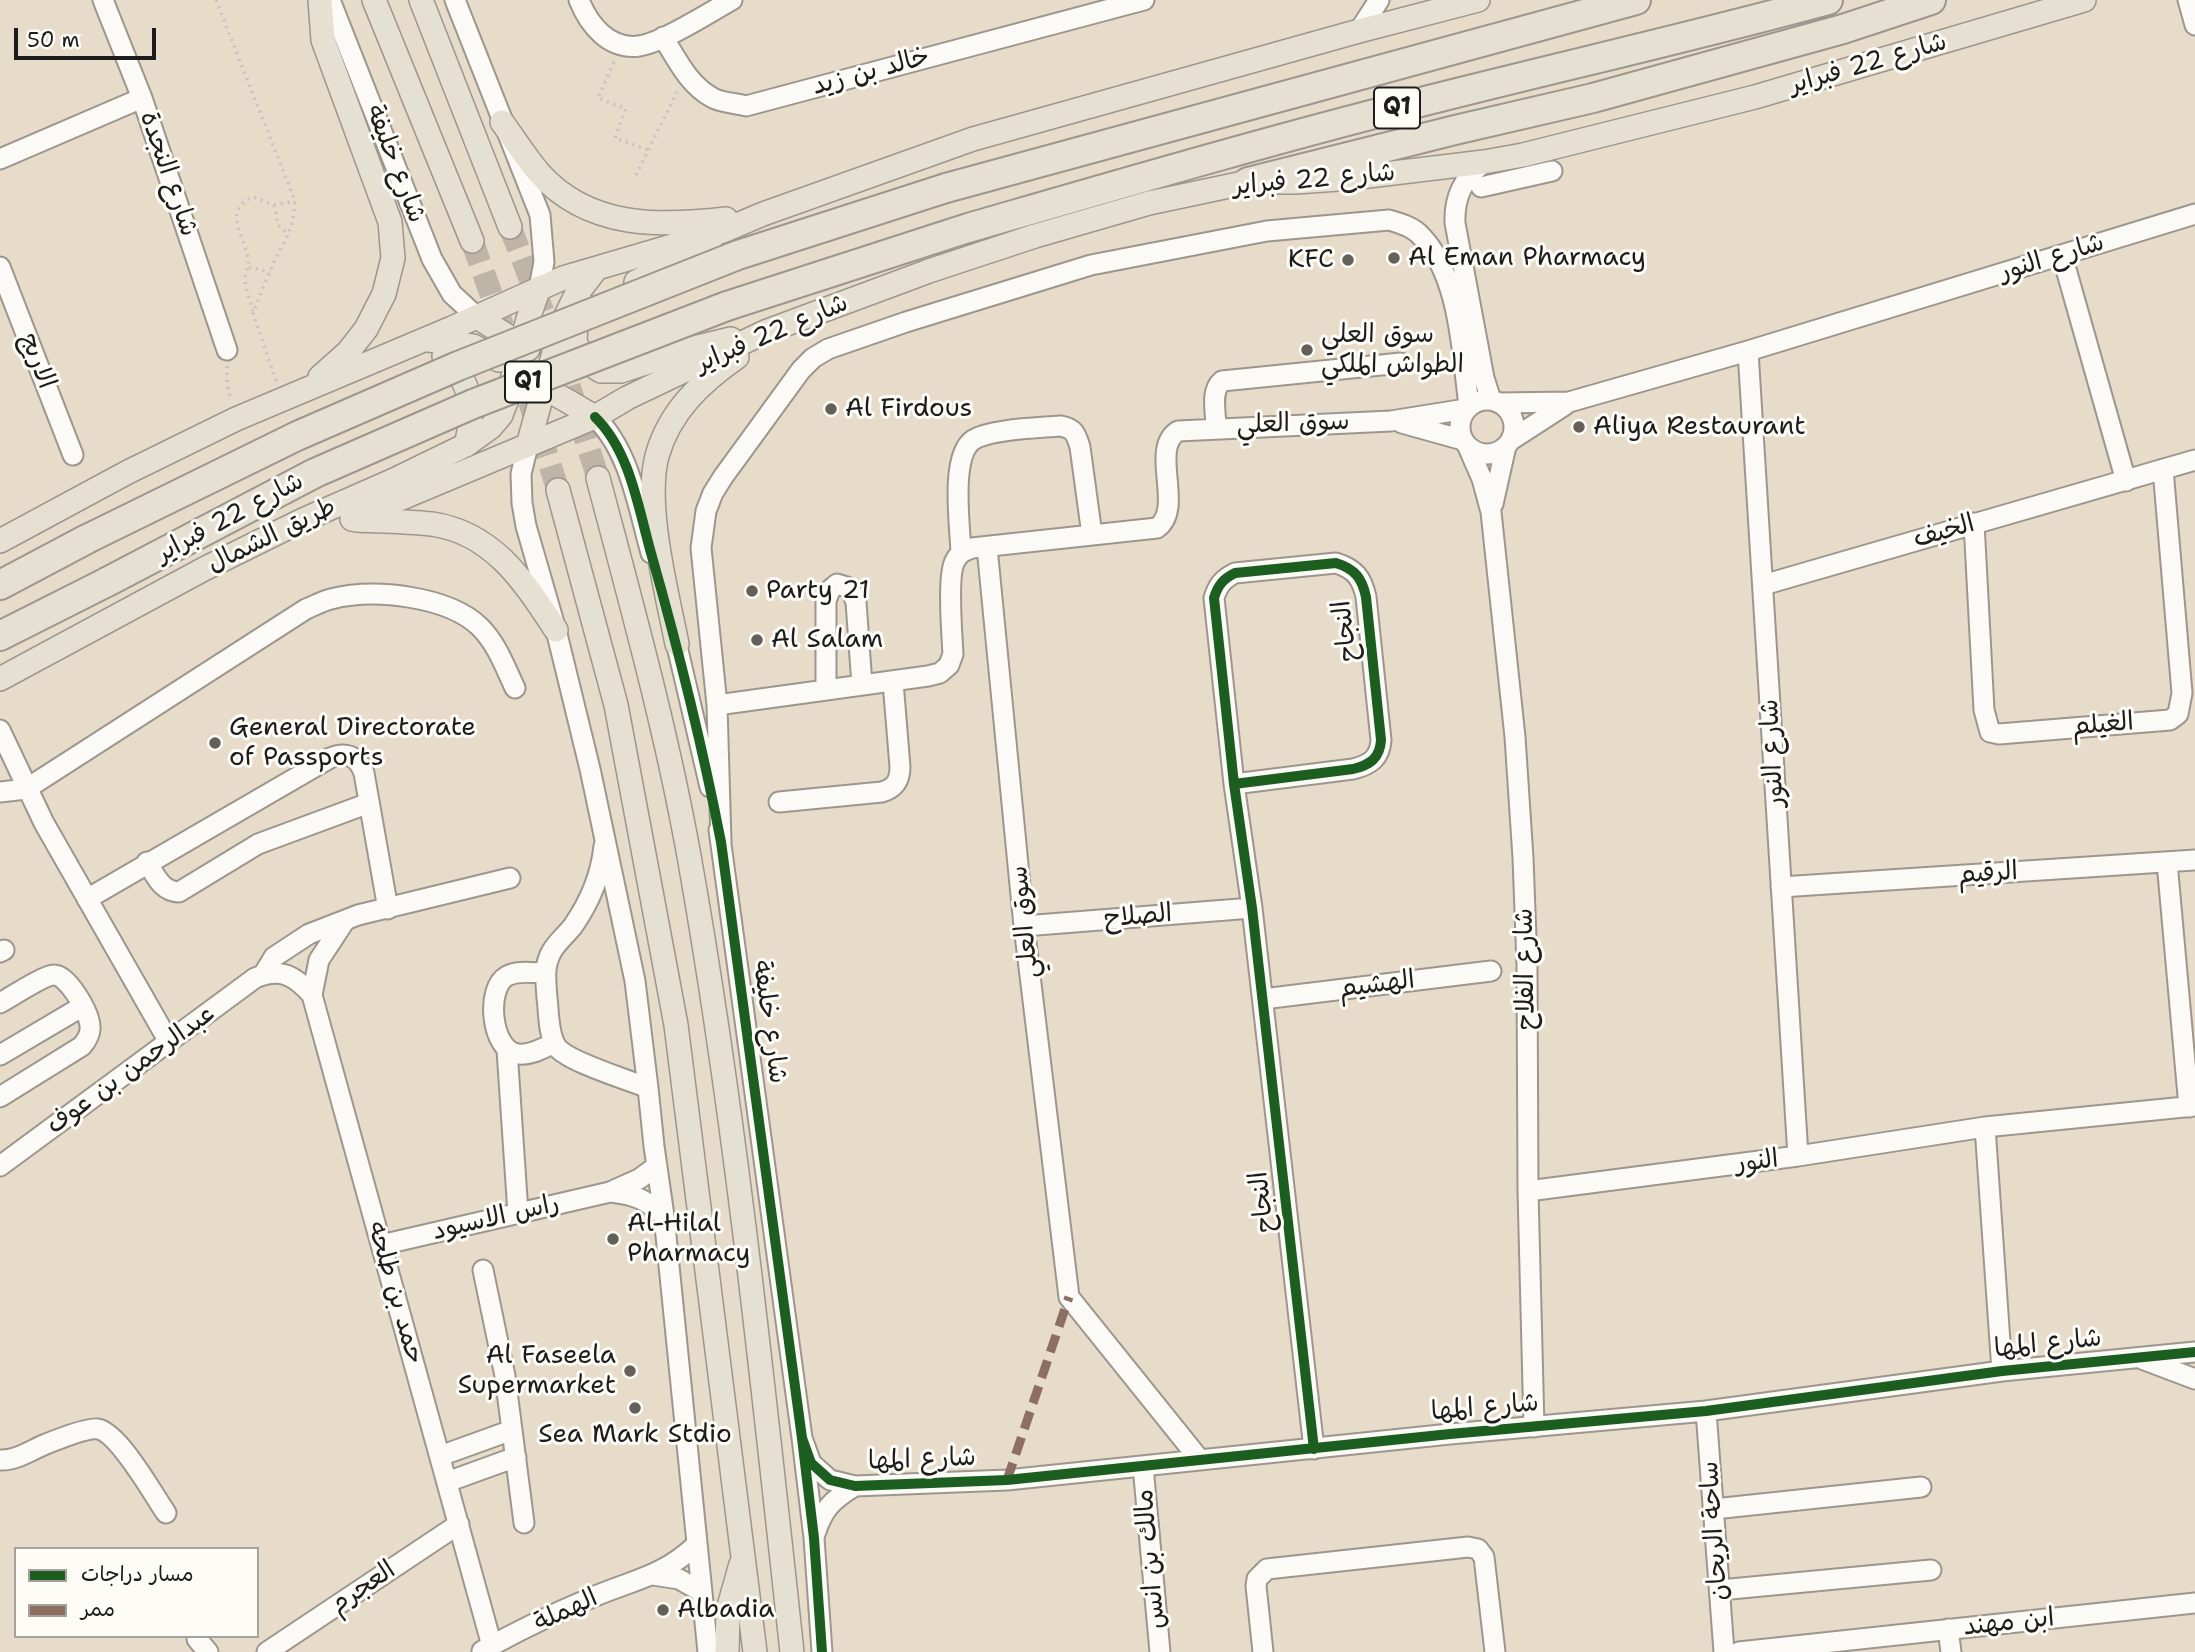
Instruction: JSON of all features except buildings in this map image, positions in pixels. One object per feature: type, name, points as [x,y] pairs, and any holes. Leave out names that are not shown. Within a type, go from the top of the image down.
[{"type":"highway","name":"شارع 22 فبراير","points":[[0,585],[87,539],[297,436],[458,366],[738,256],[946,188],[1636,0]]},
{"type":"highway","name":"شارع 22 فبراير","points":[[0,636],[316,473],[473,404],[727,306],[968,228],[1212,158],[1416,103],[1683,39],[1828,0]]},
{"type":"highway","points":[[1248,183],[1454,130],[1593,98],[1843,29],[1931,0]]},
{"type":"main road","points":[[309,388],[348,352],[366,329],[384,294],[393,258],[390,222],[323,40],[320,0]]},
{"type":"main road","name":"شارع خليفة","points":[[374,0],[472,241]]},
{"type":"main road","points":[[421,0],[510,227]]},
{"type":"main road","points":[[0,541],[128,472],[236,419],[425,340],[539,288],[723,231],[973,139],[1359,31],[1427,6],[1478,0]]},
{"type":"main road","name":"شارع 22 فبراير","points":[[352,519],[595,416],[765,332],[929,271],[1035,236],[1149,203],[1248,183],[1496,168],[1755,97],[2084,0]]},
{"type":"main road","points":[[502,122],[541,175],[559,192],[599,215],[649,224],[764,214]]},
{"type":"main road","points":[[723,231],[680,261],[588,305],[576,322],[574,332],[578,352],[584,360],[601,371],[621,371],[706,344],[765,332]]},
{"type":"main road","points":[[528,445],[551,360],[569,308],[596,269]]},
{"type":"main road","name":"طريق الشمال","points":[[0,679],[204,569],[466,445],[491,427],[501,415],[539,288]]},
{"type":"main road","points":[[477,317],[521,345],[633,396]]},
{"type":"main road","points":[[677,644],[654,509],[653,484],[657,457],[667,430],[697,388],[720,369],[759,342],[807,318]]},
{"type":"main road","points":[[425,340],[473,346],[595,416]]},
{"type":"main road","points":[[425,340],[453,365],[464,380],[471,414],[466,445]]},
{"type":"main road","name":"شارع خليفة","points":[[598,478],[655,696],[691,867],[727,1093],[792,1652]]},
{"type":"main road","points":[[558,490],[616,705],[676,1025],[754,1652]]},
{"type":"main road","points":[[303,520],[352,519],[434,524],[454,531],[485,545],[508,564],[527,585],[556,630]]},
{"type":"main road","points":[[727,1652],[732,1590],[743,1558]]},
{"type":"street","name":"شارع النجدة","points":[[103,0],[142,98],[227,351]]},
{"type":"street","name":"شارع خليفة","points":[[330,0],[432,259],[452,294],[477,317]]},
{"type":"street","points":[[455,0],[540,215],[544,262],[539,288]]},
{"type":"street","points":[[581,5],[595,29],[603,36],[621,44],[640,46],[663,37],[732,0]]},
{"type":"street","name":"خالد بن زيد","points":[[663,37],[686,74],[698,87],[715,99],[746,106],[1097,5],[1144,0]]},
{"type":"street","points":[[1359,31],[1379,0]]},
{"type":"street","points":[[2188,0],[2195,25]]},
{"type":"street","points":[[0,159],[142,98]]},
{"type":"street","points":[[1481,187],[1496,168]]},
{"type":"street","points":[[1495,401],[1475,402],[1467,408],[1460,424],[1465,443],[1476,452],[1497,452],[1508,443],[1514,423],[1506,408],[1495,401],[1484,378],[1454,209],[1464,182],[1473,171],[1496,168],[1552,171]]},
{"type":"street","name":"شارع النور","points":[[1495,401],[1569,402],[1748,351],[2195,214]]},
{"type":"street","points":[[721,842],[718,705],[701,548],[706,511],[723,477],[791,382],[813,358],[828,349],[1091,265],[1258,232],[1389,220],[1404,224],[1417,232],[1428,244],[1444,272],[1454,304],[1467,408]]},
{"type":"street","points":[[2062,255],[2126,481]]},
{"type":"street","name":"الاريج","points":[[0,267],[7,307],[73,455]]},
{"type":"street","name":"شارع النور","points":[[1748,351],[1798,1156]]},
{"type":"street","points":[[1216,427],[1215,391],[1222,381],[1401,363]]},
{"type":"street","name":"شارع النور","points":[[1508,443],[1569,402]]},
{"type":"street","name":"سوق العلي","points":[[961,552],[1150,529],[1163,524],[1167,512],[1168,440],[1178,431],[1216,427],[1391,421],[1467,408]]},
{"type":"street","name":"شارع خليفة","points":[[595,416],[606,427],[614,441],[628,474],[677,644],[721,842],[802,1438],[814,1538],[822,1652]]},
{"type":"street","name":"سوق العلي","points":[[1391,421],[1465,443]]},
{"type":"street","points":[[718,705],[893,682],[940,673],[948,665],[953,654],[953,564],[961,552],[959,470],[963,453],[972,441],[991,433],[1070,427],[1076,434],[1080,447],[1092,535]]},
{"type":"street","name":"شارع الفلاح","points":[[1465,443],[1482,479],[1491,512],[1515,737],[1527,965],[1528,1192],[1534,1427]]},
{"type":"street","name":"شارع الفلاح","points":[[1491,512],[1508,443]]},
{"type":"street","points":[[528,445],[521,474],[526,526],[556,630],[605,835],[635,981],[664,1216],[708,1652]]},
{"type":"street","name":"الخيف","points":[[1763,585],[2195,460]]},
{"type":"street","name":"الغيلم","points":[[1974,523],[1984,710],[1990,732],[1999,734],[2170,720],[2178,715],[2182,693],[2163,468]]},
{"type":"street","name":"سوق العلي","points":[[987,547],[1024,926],[1069,1297],[1200,1460]]},
{"type":"street","name":"النجاح","points":[[1234,784],[1353,769],[1371,763],[1377,757],[1381,740],[1366,597],[1364,585],[1348,567],[1336,563],[1235,573],[1224,578],[1217,587],[1214,598],[1234,784],[1263,999],[1314,1448]]},
{"type":"street","points":[[826,689],[826,601],[830,590],[837,584],[850,588],[856,601],[862,685]]},
{"type":"street","points":[[0,792],[26,789],[306,609],[330,599],[386,594],[422,600],[456,611],[470,619],[494,645],[515,688]]},
{"type":"street","points":[[779,802],[882,792],[890,790],[896,784],[900,767],[893,682]]},
{"type":"street","points":[[1,734],[26,789],[169,1042]]},
{"type":"street","points":[[87,898],[337,755],[346,754],[361,764],[388,909]]},
{"type":"street","points":[[147,862],[162,886],[173,892],[180,892],[258,844],[369,803]]},
{"type":"street","points":[[605,835],[595,884],[581,914],[551,952],[545,973],[551,1032],[554,1043],[568,1057],[648,1088]]},
{"type":"street","name":"الرقيم","points":[[1781,887],[2195,860]]},
{"type":"street","points":[[2167,862],[2192,1106]]},
{"type":"street","name":"عبدالرحمن بن عوف","points":[[0,1166],[255,978],[263,975],[274,957],[309,934],[358,915],[510,878]]},
{"type":"street","name":"الصلاح","points":[[1024,926],[1252,908]]},
{"type":"street","points":[[312,995],[319,960],[344,922]]},
{"type":"street","name":"الهشيم","points":[[1263,999],[1491,971]]},
{"type":"street","points":[[518,1213],[507,1050],[498,1038],[494,1001],[496,988],[510,974],[545,973]]},
{"type":"street","points":[[263,975],[281,974],[297,978],[312,995]]},
{"type":"street","points":[[0,1003],[52,975],[67,980],[83,1006],[90,1026],[87,1040],[82,1046],[0,1097]]},
{"type":"street","name":"حمد بن طلحه","points":[[312,995],[459,1524],[486,1649]]},
{"type":"street","points":[[0,1055],[83,1006]]},
{"type":"street","points":[[507,1050],[521,1055],[554,1043]]},
{"type":"street","name":"النور","points":[[1528,1192],[1798,1156],[1985,1127],[2192,1106]]},
{"type":"street","points":[[1985,1127],[2002,1371]]},
{"type":"street","name":"راس الاسيود","points":[[381,1245],[610,1192],[639,1180],[657,1166]]},
{"type":"street","name":"راس الاسيود","points":[[610,1192],[647,1200],[664,1216]]},
{"type":"street","points":[[483,1270],[505,1376],[524,1523]]},
{"type":"street","name":"شارع المها","points":[[802,1438],[811,1463],[830,1480],[855,1486],[1007,1480],[1706,1411],[2002,1371],[2195,1352]]},
{"type":"street","points":[[2137,1358],[2195,1379]]},
{"type":"street","name":"ساحة الريحان","points":[[1706,1411],[1724,1652]]},
{"type":"street","points":[[0,1460],[9,1461],[47,1444],[95,1428],[105,1432],[125,1451],[166,1513]]},
{"type":"street","points":[[440,1456],[512,1430]]},
{"type":"street","points":[[447,1482],[516,1457]]},
{"type":"street","name":"مالك بن انس","points":[[1143,1466],[1160,1652]]},
{"type":"street","name":"شارع المها","points":[[814,1538],[821,1516],[835,1498],[855,1486]]},
{"type":"street","points":[[1714,1509],[1921,1487]]},
{"type":"street","name":"العجرم","points":[[267,1652],[459,1524]]},
{"type":"street","name":"الهملة","points":[[486,1649],[594,1596],[653,1575],[677,1561],[697,1544]]},
{"type":"street","points":[[1263,1652],[1256,1586],[1257,1579],[1267,1569],[1468,1547],[1478,1549],[1484,1557],[1495,1652]]},
{"type":"street","points":[[1720,1590],[1931,1570]]},
{"type":"street","points":[[653,1575],[679,1579],[702,1592]]},
{"type":"street","name":"ابن مهند","points":[[1739,1652],[2195,1603]]},
{"type":"street","points":[[1948,1629],[1951,1652]]},
{"type":"path","points":[[216,0],[295,201],[294,219],[289,235],[270,271],[253,313]]},
{"type":"path","points":[[621,44],[598,99],[626,109],[615,138],[648,150]]},
{"type":"path","points":[[636,175],[686,74]]},
{"type":"path","points":[[283,399],[253,313],[245,280],[249,260],[236,221],[237,210],[243,201],[253,197],[274,205],[295,201]]},
{"type":"path","points":[[274,205],[278,225],[289,235]]},
{"type":"path","points":[[249,267],[270,271]]},
{"type":"path","points":[[227,351],[227,382],[236,419]]},
{"type":"tunnel","points":[[510,227],[557,348],[598,478]]},
{"type":"tunnel","points":[[472,241],[503,327]]},
{"type":"tunnel","points":[[519,369],[558,490]]},
{"type":"marked path","points":[[1007,1480],[1069,1297]]},
{"type":"cycle path","points":[[595,417],[617,446],[637,499],[689,696],[721,842],[802,1438],[814,1538],[822,1652]]},
{"type":"cycle path","points":[[1234,784],[1353,769],[1369,763],[1379,752],[1381,740],[1366,597],[1360,579],[1348,568],[1336,563],[1235,573],[1221,583],[1214,598],[1234,784],[1252,908],[1314,1449]]},
{"type":"cycle path","points":[[802,1438],[811,1463],[830,1480],[855,1486],[1007,1480],[1450,1434],[1706,1411],[2002,1371],[2195,1352]]},
{"type":"place","name":"Al Eman Pharmacy","points":[[1394,258]]},
{"type":"place","name":"KFC","points":[[1348,260]]},
{"type":"place","name":"سوق العلي الطواش الملكي","points":[[1307,350]]},
{"type":"place","name":"Al Firdous","points":[[831,409]]},
{"type":"place","name":"Aliya Restaurant","points":[[1579,427]]},
{"type":"place","name":"Party 21","points":[[752,591]]},
{"type":"place","name":"Al Salam","points":[[757,640]]},
{"type":"place","name":"General Directorate of Passports","points":[[215,743]]},
{"type":"place","name":"Al-Hilal Pharmacy","points":[[613,1239]]},
{"type":"place","name":"Al Faseela Supermarket","points":[[630,1371]]},
{"type":"place","name":"Sea Mark Stdio","points":[[635,1408]]},
{"type":"place","name":"Albadia","points":[[663,1610]]}]
